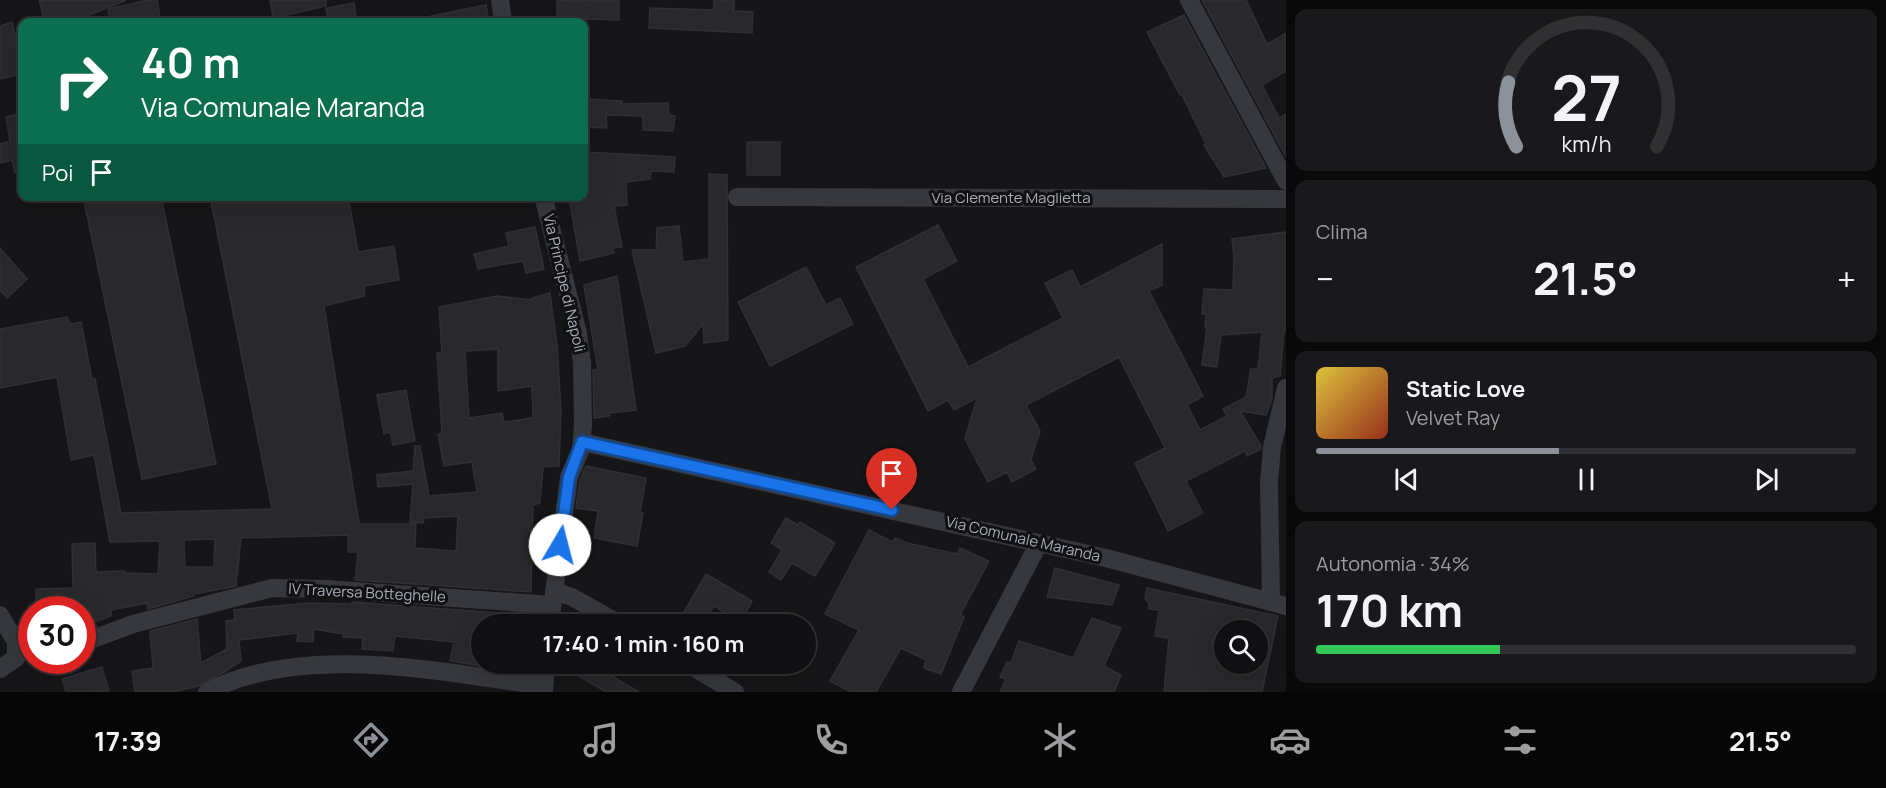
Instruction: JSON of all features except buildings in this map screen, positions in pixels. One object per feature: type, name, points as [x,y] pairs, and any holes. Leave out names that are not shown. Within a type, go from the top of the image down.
[{"type":"street","points":[[500,0],[502,18]]},
{"type":"street","points":[[1189,0],[1286,181]]},
{"type":"street","name":"Via Clemente Maglietta","points":[[737,197],[1286,199]]},
{"type":"street","name":"Via Principe di Napoli","points":[[544,201],[578,333],[582,363],[582,442]]},
{"type":"street","points":[[1279,604],[1269,482],[1272,447],[1286,387]]},
{"type":"street","points":[[551,614],[569,477],[582,442]]},
{"type":"street","name":"Via Comunale Maranda","points":[[582,442],[1106,558],[1279,604]]},
{"type":"street","points":[[961,692],[1039,543]]},
{"type":"street","name":"IV Traversa Botteghelle","points":[[96,638],[133,624],[272,588],[572,597],[602,614]]},
{"type":"street","points":[[0,615],[18,646]]},
{"type":"street","points":[[0,669],[18,661]]},
{"type":"street","points":[[207,692],[223,683],[265,672],[303,666],[400,667],[544,689],[545,674]]},
{"type":"street","points":[[705,674],[735,692]]},
{"type":"route","points":[[560,545],[569,477],[582,442],[892,510]]}]
